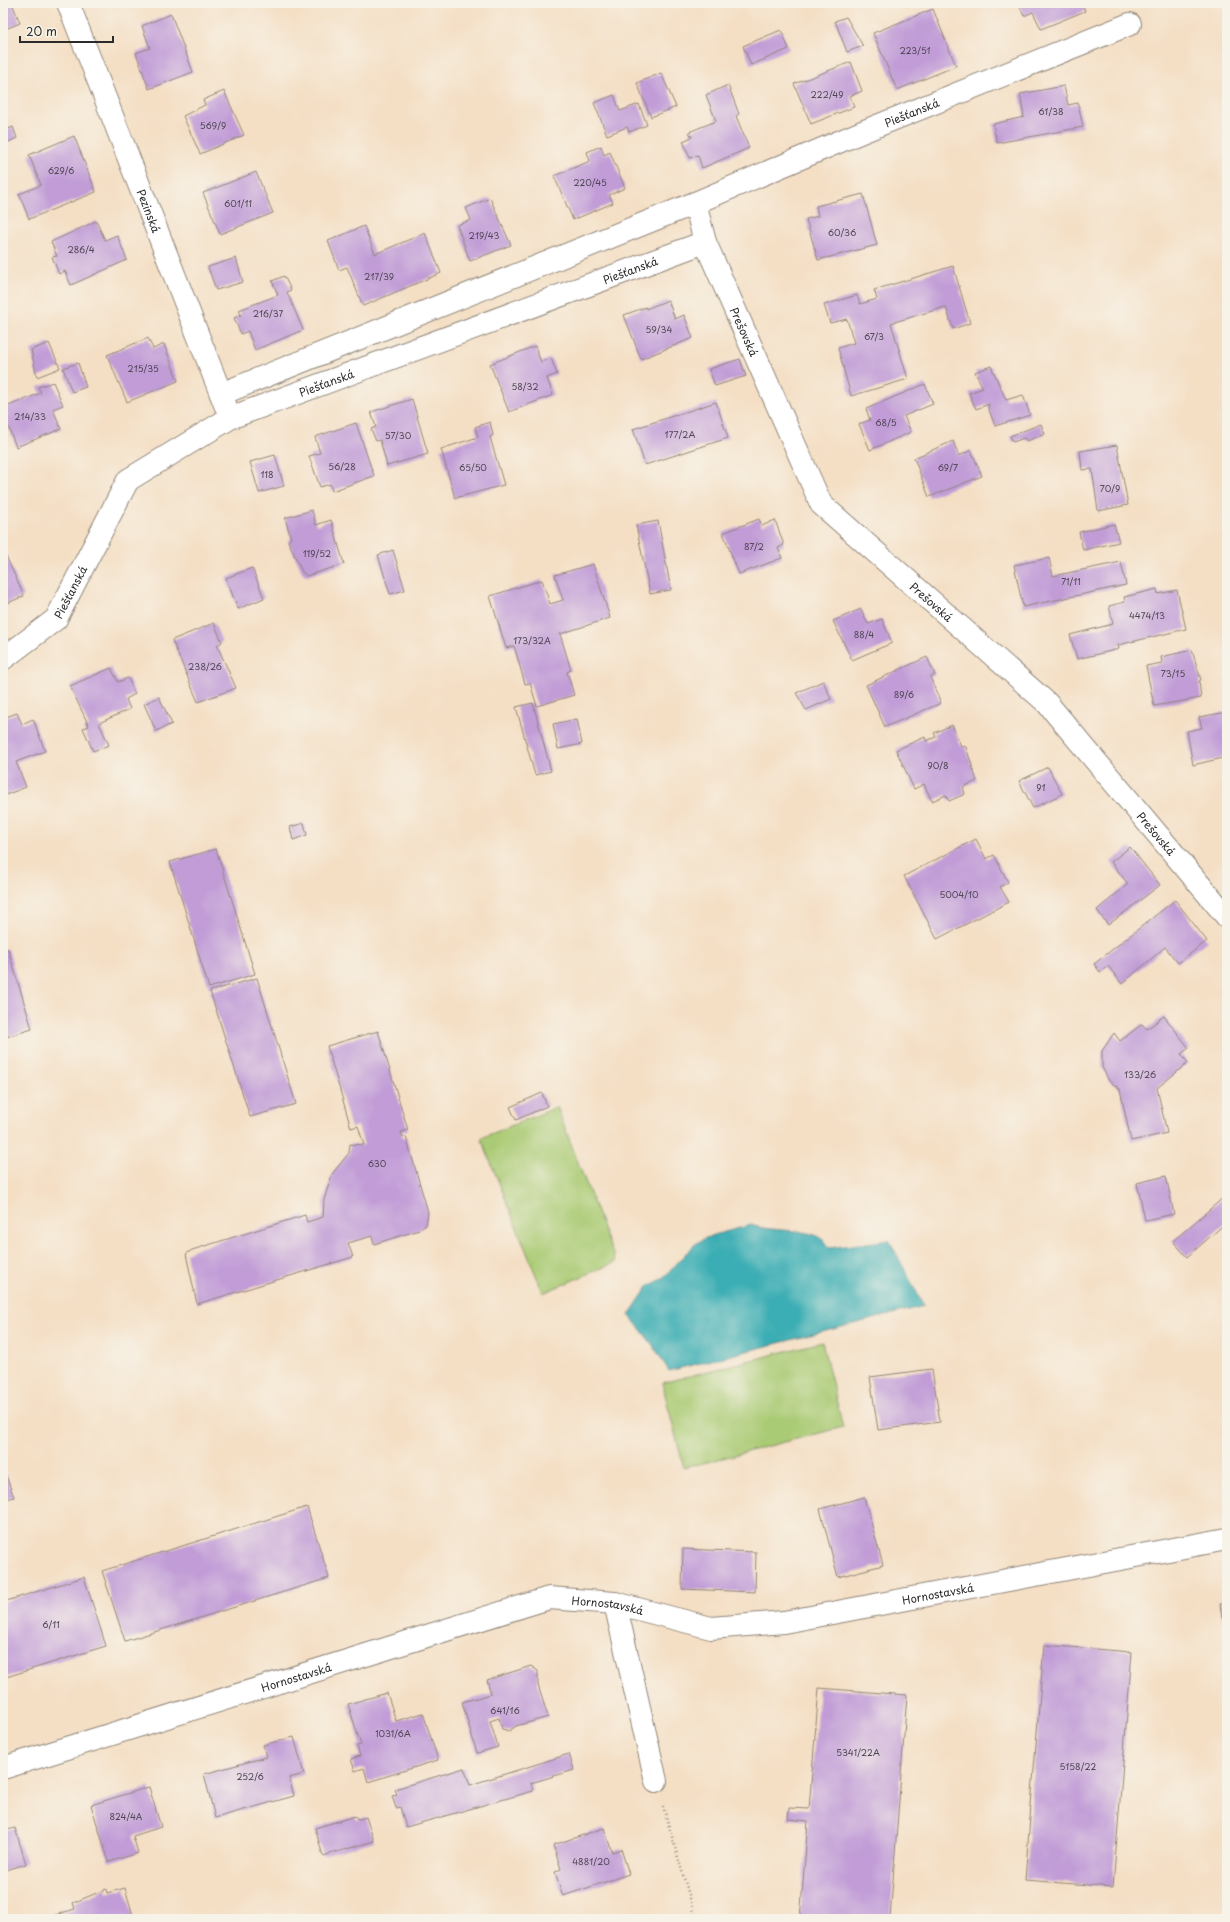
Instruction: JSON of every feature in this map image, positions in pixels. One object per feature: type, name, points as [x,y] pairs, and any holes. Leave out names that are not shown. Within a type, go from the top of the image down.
[{"type":"street","name":"Pezinská","points":[[68,3],[230,418]]},
{"type":"street","name":"Piešťanská","points":[[221,394],[695,203],[862,132],[1130,24]]},
{"type":"street","points":[[695,203],[705,242]]},
{"type":"street","name":"Piešťanská","points":[[3,659],[56,619],[128,480],[230,418],[705,242]]},
{"type":"street","name":"Prešovská","points":[[705,242],[821,504],[1046,703],[1227,917]]},
{"type":"street","name":"Hornostavská","points":[[3,1768],[549,1598],[615,1603],[711,1628],[784,1622],[1227,1539]]},
{"type":"street","points":[[615,1603],[656,1781]]},
{"type":"path","points":[[656,1781],[696,1919]]},
{"type":"green space","points":[[557,1107],[616,1262],[543,1293],[481,1138]]},
{"type":"green space","points":[[822,1342],[843,1427],[684,1468],[662,1383]]},
{"type":"water","points":[[751,1225],[768,1229],[797,1231],[814,1235],[822,1239],[829,1248],[889,1240],[924,1306],[669,1371],[652,1344],[629,1315],[649,1285],[663,1278],[693,1246],[705,1238]]},
{"type":"building","points":[[3,3],[12,3],[20,23],[3,30]]},
{"type":"building","points":[[1018,3],[1082,3],[1085,11],[1041,29],[1033,12],[1024,16]]},
{"type":"building","points":[[933,9],[956,66],[897,90],[873,33]]},
{"type":"building","points":[[171,14],[193,72],[149,89],[136,53],[150,48],[142,26]]},
{"type":"building","points":[[846,17],[863,46],[847,52],[835,21]]},
{"type":"building","points":[[781,30],[789,49],[751,65],[743,46]]},
{"type":"building","points":[[851,62],[862,91],[850,96],[854,107],[811,124],[794,84]]},
{"type":"building","points":[[661,73],[676,107],[651,117],[637,83]]},
{"type":"building","points":[[728,85],[739,114],[736,116],[749,148],[702,168],[698,155],[690,158],[683,141],[692,137],[689,132],[716,121],[706,95]]},
{"type":"building","points":[[1064,86],[1068,105],[1078,103],[1083,127],[997,143],[993,124],[1024,117],[1020,94]]},
{"type":"building","points":[[224,91],[244,135],[200,154],[183,116],[205,105],[203,100]]},
{"type":"building","points":[[614,95],[620,111],[639,104],[647,125],[629,132],[627,127],[607,135],[594,103]]},
{"type":"building","points":[[13,127],[17,138],[4,144],[3,131]]},
{"type":"building","points":[[74,136],[96,192],[29,219],[19,194],[41,185],[29,155]]},
{"type":"building","points":[[601,146],[604,155],[610,152],[625,188],[609,195],[613,203],[573,220],[554,176],[590,161],[587,152]]},
{"type":"building","points":[[256,172],[273,213],[220,234],[203,193]]},
{"type":"building","points":[[863,194],[877,245],[818,260],[806,219],[818,216],[816,206]]},
{"type":"building","points":[[490,198],[511,245],[470,261],[457,225],[471,220],[466,208]]},
{"type":"building","points":[[96,221],[105,240],[117,235],[127,260],[71,285],[65,271],[59,274],[52,257],[57,256],[51,242]]},
{"type":"building","points":[[364,226],[375,254],[425,233],[441,273],[363,306],[347,267],[339,270],[328,241]]},
{"type":"building","points":[[236,258],[243,282],[216,290],[208,267]]},
{"type":"building","points":[[953,266],[970,323],[953,329],[946,307],[891,323],[908,379],[851,396],[838,348],[854,343],[847,319],[830,323],[824,305],[857,295],[860,304],[877,299],[874,290]]},
{"type":"building","points":[[284,276],[291,290],[287,292],[303,330],[255,350],[248,331],[241,334],[234,318],[241,315],[239,310],[278,295],[272,281]]},
{"type":"building","points":[[668,300],[675,319],[684,315],[693,338],[641,359],[624,315],[646,307],[646,309]]},
{"type":"building","points":[[148,338],[153,349],[164,344],[178,381],[127,402],[107,355]]},
{"type":"building","points":[[49,343],[60,368],[37,377],[31,350]]},
{"type":"building","points":[[535,346],[541,362],[551,358],[557,374],[547,378],[553,395],[509,412],[490,364]]},
{"type":"building","points":[[740,359],[746,376],[715,386],[709,369]]},
{"type":"building","points":[[78,363],[86,387],[72,392],[63,368]]},
{"type":"building","points":[[991,366],[1006,400],[1023,395],[1030,415],[995,426],[988,407],[989,404],[976,409],[969,393],[983,388],[975,372]]},
{"type":"building","points":[[53,382],[63,405],[53,409],[61,429],[16,447],[5,418],[3,418],[3,408],[41,393],[38,387]]},
{"type":"building","points":[[925,384],[933,404],[904,416],[911,432],[870,450],[859,424],[870,420],[866,409]]},
{"type":"building","points":[[412,399],[428,454],[387,466],[380,440],[376,441],[371,429],[376,427],[371,412]]},
{"type":"building","points":[[716,402],[728,438],[645,465],[633,429]]},
{"type":"building","points":[[490,422],[493,435],[490,437],[504,485],[455,498],[441,449],[478,437],[475,427]]},
{"type":"building","points":[[356,423],[374,476],[332,491],[330,484],[320,487],[309,456],[320,453],[315,437]]},
{"type":"building","points":[[1041,424],[1045,434],[1027,441],[1024,438],[1013,442],[1010,436]]},
{"type":"building","points":[[953,441],[959,456],[971,450],[982,476],[929,497],[914,458]]},
{"type":"building","points":[[1117,445],[1128,505],[1098,511],[1092,469],[1082,470],[1080,451]]},
{"type":"building","points":[[275,455],[284,486],[259,493],[250,462]]},
{"type":"building","points":[[312,510],[316,525],[331,520],[344,564],[307,576],[302,572],[288,541],[291,538],[285,518]]},
{"type":"building","points":[[759,519],[762,526],[775,520],[784,545],[778,548],[782,558],[739,574],[723,533]]},
{"type":"building","points":[[658,521],[671,590],[650,594],[636,525]]},
{"type":"building","points":[[1114,524],[1119,542],[1083,550],[1079,532]]},
{"type":"building","points":[[393,550],[405,590],[390,594],[378,555]]},
{"type":"building","points":[[6,556],[24,596],[3,605],[3,557]]},
{"type":"building","points":[[1049,558],[1053,576],[1121,562],[1126,585],[1023,607],[1014,565]]},
{"type":"building","points":[[593,564],[610,618],[560,634],[571,670],[567,672],[574,695],[537,706],[530,683],[525,684],[514,646],[506,648],[490,596],[542,580],[550,604],[563,600],[555,575]]},
{"type":"building","points":[[252,568],[264,598],[238,609],[226,578]]},
{"type":"building","points":[[1157,589],[1158,594],[1177,590],[1186,629],[1118,645],[1119,649],[1077,659],[1070,635],[1113,624],[1109,606],[1125,602],[1124,597]]},
{"type":"building","points":[[861,609],[868,624],[882,619],[892,643],[852,660],[833,621]]},
{"type":"building","points":[[214,623],[222,642],[217,645],[236,688],[198,702],[172,640]]},
{"type":"building","points":[[1192,650],[1201,680],[1199,681],[1201,698],[1154,706],[1146,666],[1162,663],[1161,657]]},
{"type":"building","points":[[927,657],[935,675],[930,677],[941,703],[885,727],[866,685]]},
{"type":"building","points":[[111,668],[118,682],[128,678],[135,694],[126,699],[130,709],[99,723],[109,745],[93,751],[83,728],[89,726],[70,686]]},
{"type":"building","points":[[823,681],[831,699],[806,710],[796,693]]},
{"type":"building","points":[[159,697],[172,724],[156,731],[144,704]]},
{"type":"building","points":[[533,703],[551,771],[535,775],[516,707]]},
{"type":"building","points":[[1227,712],[1227,757],[1193,765],[1187,731],[1202,728],[1199,717]]},
{"type":"building","points":[[17,713],[22,724],[33,719],[45,751],[16,762],[26,787],[3,796],[3,718]]},
{"type":"building","points":[[577,719],[582,744],[558,749],[553,724]]},
{"type":"building","points":[[952,725],[961,746],[966,747],[977,781],[963,787],[965,794],[949,801],[946,795],[932,801],[924,784],[914,789],[896,750],[925,737],[926,741],[936,737],[934,733]]},
{"type":"building","points":[[1048,767],[1062,794],[1033,808],[1019,781]]},
{"type":"building","points":[[304,823],[307,835],[293,840],[290,827]]},
{"type":"building","points":[[976,839],[986,859],[994,855],[1008,882],[1000,887],[1009,902],[937,939],[904,876]]},
{"type":"building","points":[[1130,847],[1160,885],[1108,925],[1097,910],[1128,884],[1111,862]]},
{"type":"building","points":[[216,849],[255,974],[209,988],[170,862]]},
{"type":"building","points":[[1175,900],[1207,941],[1178,963],[1165,947],[1122,984],[1108,966],[1100,972],[1094,964]]},
{"type":"building","points":[[8,949],[32,1029],[3,1038],[3,950]]},
{"type":"building","points":[[257,978],[296,1104],[250,1117],[210,991]]},
{"type":"building","points":[[1164,1016],[1189,1048],[1181,1054],[1188,1063],[1157,1088],[1167,1133],[1131,1141],[1120,1089],[1109,1081],[1102,1067],[1102,1051],[1114,1033],[1120,1041],[1142,1024],[1147,1029]]},
{"type":"building","points":[[378,1031],[408,1130],[401,1132],[403,1138],[406,1137],[428,1212],[426,1225],[419,1230],[374,1244],[372,1236],[348,1243],[353,1257],[197,1304],[186,1254],[192,1250],[305,1215],[307,1222],[323,1217],[324,1200],[332,1174],[349,1153],[350,1144],[364,1145],[358,1126],[351,1128],[327,1046]]},
{"type":"building","points":[[542,1093],[547,1106],[516,1120],[510,1107]]},
{"type":"building","points":[[1166,1176],[1174,1214],[1145,1220],[1137,1183]]},
{"type":"building","points":[[1224,1197],[1227,1200],[1227,1222],[1187,1257],[1173,1241]]},
{"type":"building","points":[[932,1369],[940,1422],[878,1430],[870,1377]]},
{"type":"building","points":[[3,1468],[14,1497],[3,1500]]},
{"type":"building","points":[[864,1497],[883,1565],[838,1577],[820,1509]]},
{"type":"building","points":[[307,1507],[329,1578],[125,1641],[102,1571]]},
{"type":"building","points":[[683,1549],[756,1552],[755,1592],[682,1589]]},
{"type":"building","points":[[84,1577],[106,1646],[3,1678],[3,1602]]},
{"type":"building","points":[[1227,1603],[1227,1616],[1222,1617],[1220,1604]]},
{"type":"building","points":[[1044,1645],[1132,1652],[1113,1887],[1025,1880]]},
{"type":"building","points":[[531,1666],[538,1671],[538,1685],[548,1717],[516,1726],[509,1731],[502,1729],[499,1718],[490,1721],[498,1747],[477,1753],[462,1702],[491,1694],[487,1680]]},
{"type":"building","points":[[819,1688],[907,1695],[890,1919],[800,1919],[808,1821],[788,1819],[789,1808],[809,1809]]},
{"type":"building","points":[[387,1693],[396,1721],[423,1713],[438,1760],[368,1782],[364,1768],[355,1771],[351,1759],[360,1756],[357,1746],[361,1745],[348,1704]]},
{"type":"building","points":[[294,1737],[304,1774],[289,1778],[294,1796],[215,1818],[204,1774],[266,1757],[263,1745]]},
{"type":"building","points":[[569,1754],[574,1770],[531,1783],[533,1791],[406,1827],[400,1807],[396,1808],[392,1796],[397,1795],[395,1789],[464,1768],[470,1785]]},
{"type":"building","points":[[149,1787],[161,1827],[133,1836],[138,1853],[109,1862],[91,1805]]},
{"type":"building","points":[[355,1816],[357,1820],[366,1817],[374,1841],[323,1856],[315,1828]]},
{"type":"building","points":[[15,1828],[26,1864],[3,1871],[3,1831]]},
{"type":"building","points":[[604,1828],[612,1852],[621,1849],[629,1874],[563,1896],[555,1872],[561,1869],[553,1845]]},
{"type":"building","points":[[125,1888],[134,1919],[48,1919],[48,1917],[75,1909],[73,1903],[106,1889],[107,1893]]}]
